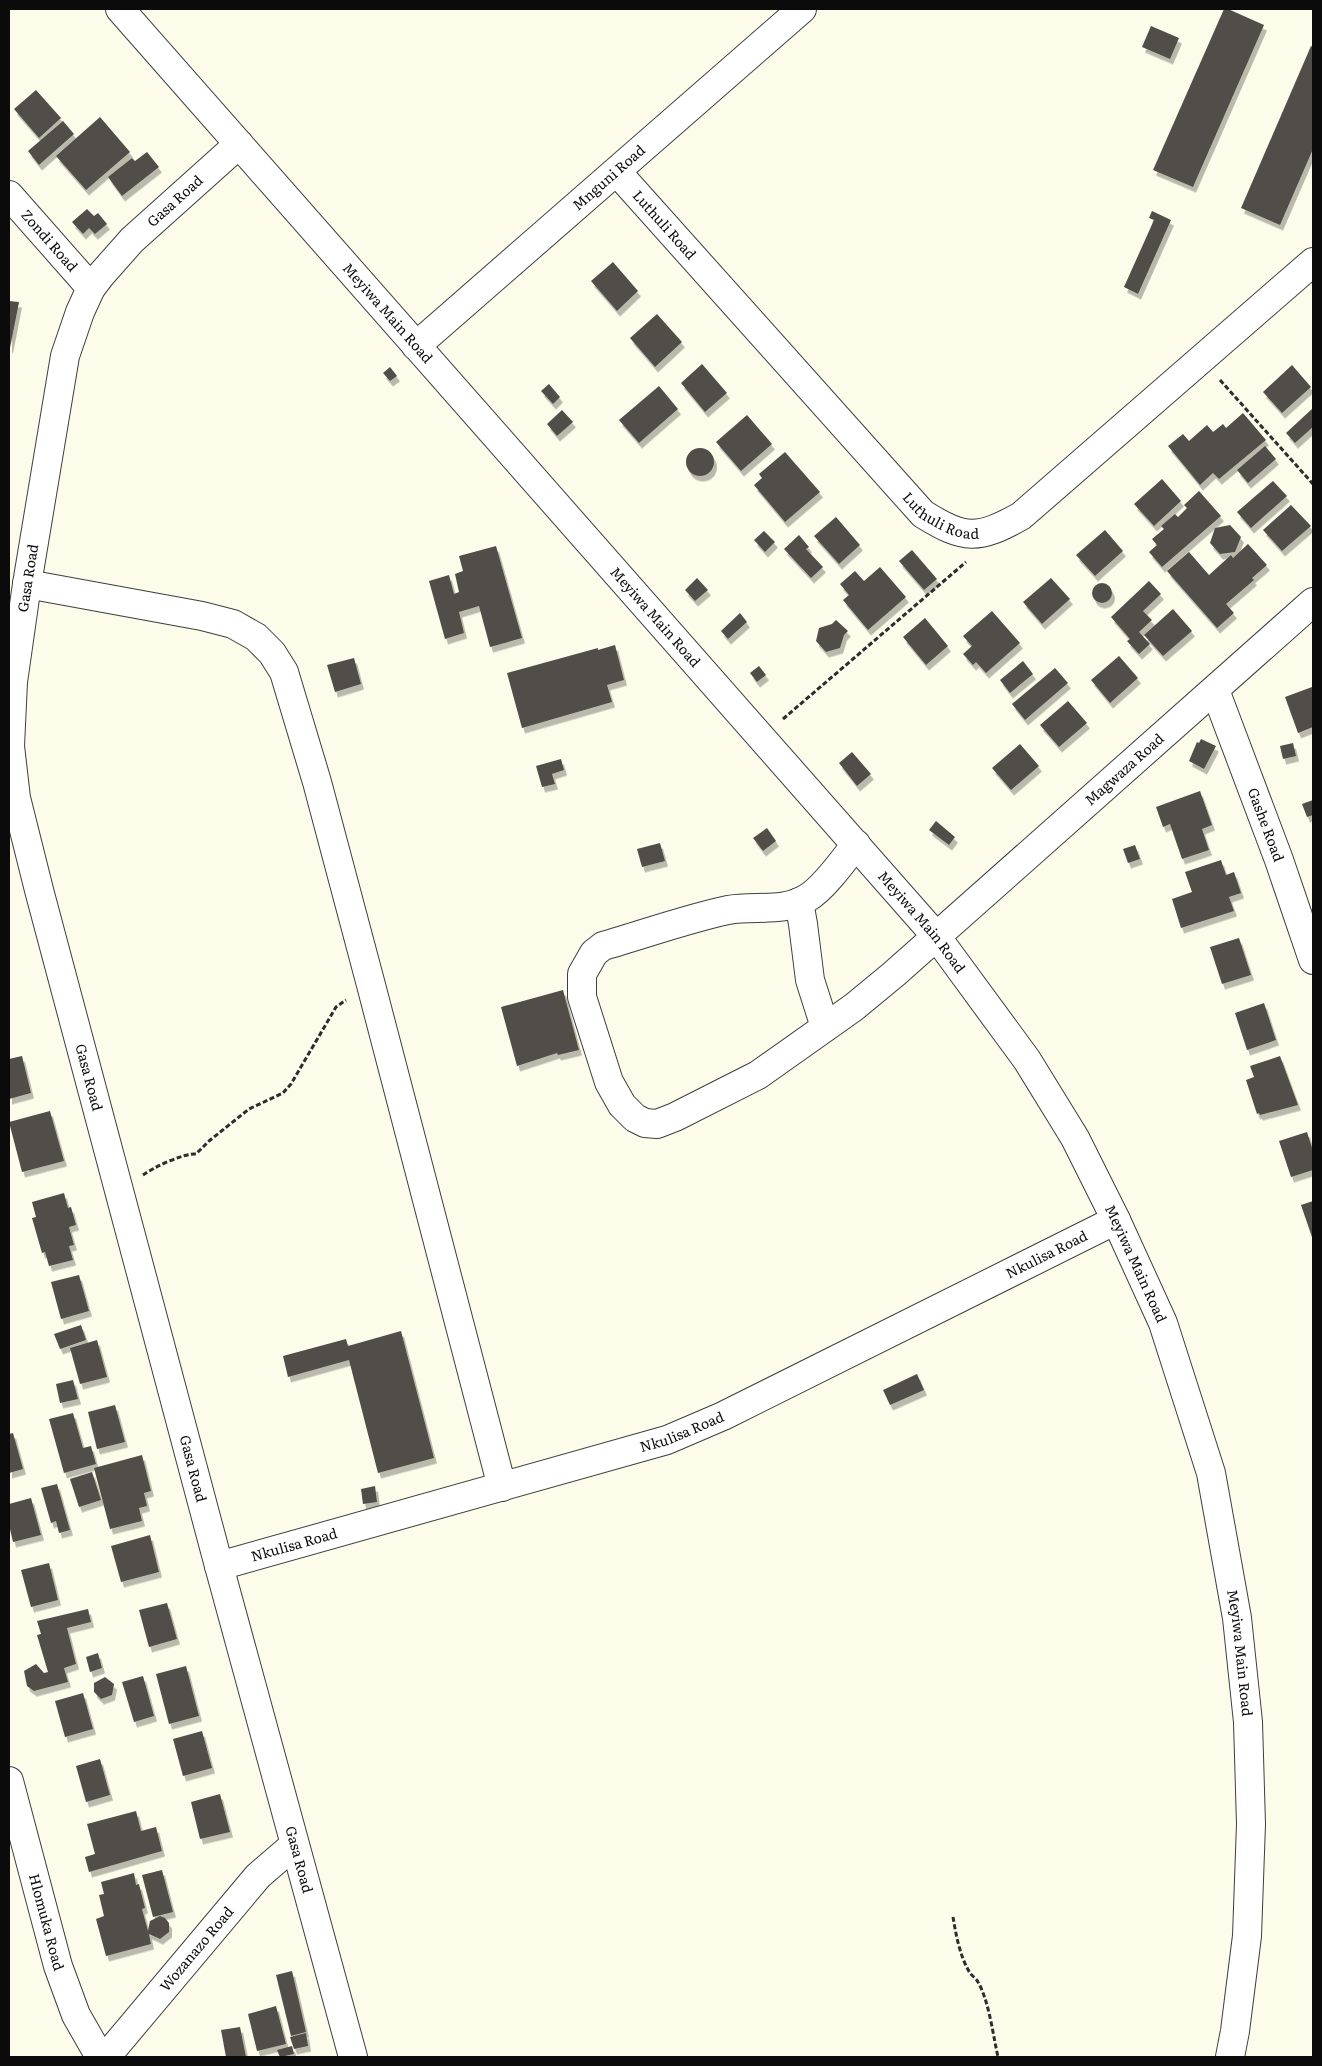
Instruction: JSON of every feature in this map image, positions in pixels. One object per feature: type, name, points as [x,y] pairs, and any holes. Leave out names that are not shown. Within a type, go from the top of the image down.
[{"type":"street","name":"Meyiwa Main Road","points":[[120,9],[936,936],[1027,1060],[1075,1138],[1116,1220],[1163,1323],[1211,1473],[1238,1618],[1248,1722],[1251,1824],[1247,1936],[1230,2057]]},
{"type":"street","name":"Mnguni Road","points":[[416,346],[802,9]]},
{"type":"street","name":"Gasa Road","points":[[239,144],[132,240],[91,288],[80,312],[65,356],[27,584],[13,682],[10,746],[16,798],[218,1566],[353,2057]]},
{"type":"street","name":"Luthuli Road","points":[[617,172],[923,514],[946,528],[967,535],[995,531],[1021,516],[1313,262]]},
{"type":"street","name":"Zondi Road","points":[[9,195],[91,288]]},
{"type":"street","points":[[27,584],[202,616],[233,624],[256,637],[272,653],[284,672],[317,782],[372,985],[502,1487]]},
{"type":"street","name":"Magwaza Road","points":[[799,902],[786,906],[729,910],[603,946],[594,953],[582,974],[582,996],[609,1082],[622,1105],[635,1118],[657,1124],[758,1075],[854,1007],[894,974],[1313,602]]},
{"type":"street","name":"Gashe Road","points":[[1215,690],[1313,960]]},
{"type":"street","points":[[825,1027],[810,980],[804,924],[799,902],[808,898],[832,874],[856,844]]},
{"type":"street","name":"Nkulisa Road","points":[[218,1566],[666,1440],[723,1416],[1116,1220]]},
{"type":"street","name":"Hlomuka Road","points":[[9,1781],[58,1966],[76,2015],[100,2057]]},
{"type":"street","name":"Wozanazo Road","points":[[106,2057],[258,1876],[294,1845]]},
{"type":"path","points":[[1201,360],[1313,484]]},
{"type":"path","points":[[762,738],[971,558],[995,531]]},
{"type":"path","points":[[117,1183],[137,1178],[156,1167],[182,1156],[196,1154],[209,1140],[249,1109],[283,1093],[291,1084],[336,1007],[372,985]]},
{"type":"path","points":[[953,1917],[963,1957],[970,1974],[978,1981],[998,2057]]},
{"type":"building","points":[[1224,9],[1264,25],[1193,187],[1153,170]]},
{"type":"building","points":[[1151,26],[1179,38],[1170,59],[1142,47]]},
{"type":"building","points":[[1311,46],[1313,47],[1313,149],[1280,225],[1241,208]]},
{"type":"building","points":[[36,90],[61,118],[39,138],[14,109]]},
{"type":"building","points":[[100,117],[130,152],[86,190],[56,156]]},
{"type":"building","points":[[63,121],[74,134],[39,165],[28,151]]},
{"type":"building","points":[[147,152],[159,167],[122,196],[108,177],[132,158],[135,161]]},
{"type":"building","points":[[87,209],[94,216],[98,213],[107,224],[95,234],[89,228],[83,234],[72,222]]},
{"type":"building","points":[[1152,211],[1171,220],[1138,294],[1124,287],[1154,220],[1149,218]]},
{"type":"building","points":[[613,262],[638,291],[617,311],[591,281]]},
{"type":"building","points":[[9,301],[19,302],[10,348],[9,347]]},
{"type":"building","points":[[657,314],[682,342],[655,367],[630,338]]},
{"type":"building","points":[[702,364],[727,393],[705,412],[681,383]]},
{"type":"building","points":[[1292,365],[1311,387],[1282,413],[1263,392]]},
{"type":"building","points":[[390,367],[397,376],[390,381],[383,373]]},
{"type":"building","points":[[549,384],[560,397],[553,404],[541,391]]},
{"type":"building","points":[[659,386],[678,409],[639,443],[619,420]]},
{"type":"building","points":[[1313,408],[1313,427],[1295,443],[1286,433]]},
{"type":"building","points":[[562,410],[573,422],[557,436],[547,424]]},
{"type":"building","points":[[1243,413],[1266,440],[1219,479],[1213,473],[1200,485],[1168,446],[1183,434],[1189,441],[1207,425],[1213,432],[1223,424],[1226,428]]},
{"type":"building","points":[[747,415],[772,444],[741,471],[716,442]]},
{"type":"building","points":[[1265,446],[1276,459],[1248,483],[1237,470]]},
{"type":"building","points":[[700,448],[710,452],[714,462],[710,472],[700,476],[690,472],[686,462],[690,452]]},
{"type":"building","points":[[785,452],[820,492],[785,522],[754,485],[762,478],[759,474]]},
{"type":"building","points":[[1162,479],[1181,501],[1154,526],[1134,504]]},
{"type":"building","points":[[1273,481],[1287,496],[1251,528],[1237,512]]},
{"type":"building","points":[[1199,491],[1221,516],[1162,567],[1149,552],[1157,545],[1152,539],[1164,529],[1161,526],[1175,514],[1178,517],[1187,508],[1184,505]]},
{"type":"building","points":[[1291,505],[1311,526],[1282,551],[1263,530]]},
{"type":"building","points":[[836,517],[860,545],[839,564],[814,536]]},
{"type":"building","points":[[1230,525],[1241,537],[1235,552],[1220,554],[1210,543],[1215,528]]},
{"type":"building","points":[[1105,530],[1123,551],[1095,576],[1076,555]]},
{"type":"building","points":[[764,531],[775,542],[765,552],[754,540]]},
{"type":"building","points":[[799,535],[809,547],[806,549],[823,567],[811,578],[784,549]]},
{"type":"building","points":[[1248,544],[1267,565],[1252,578],[1254,580],[1226,604],[1234,613],[1217,628],[1167,571],[1189,552],[1209,575],[1231,555],[1233,558]]},
{"type":"building","points":[[496,546],[522,638],[490,647],[479,606],[459,612],[464,633],[445,639],[429,581],[449,575],[454,594],[459,592],[455,574],[463,571],[459,556]]},
{"type":"building","points":[[912,550],[937,579],[924,590],[899,561]]},
{"type":"building","points":[[880,567],[906,597],[868,630],[843,600],[849,595],[840,584],[855,571],[864,581]]},
{"type":"building","points":[[697,578],[708,590],[695,601],[685,590]]},
{"type":"building","points":[[1051,578],[1070,599],[1042,624],[1023,602]]},
{"type":"building","points":[[1149,581],[1161,594],[1143,611],[1152,620],[1139,632],[1150,644],[1139,654],[1127,641],[1130,639],[1111,617]]},
{"type":"building","points":[[1102,583],[1109,586],[1112,593],[1109,600],[1102,603],[1095,600],[1092,593],[1095,586]]},
{"type":"building","points":[[1173,609],[1192,631],[1163,656],[1144,635]]},
{"type":"building","points":[[992,611],[1020,643],[986,673],[976,662],[973,665],[963,654],[972,646],[963,636]]},
{"type":"building","points":[[740,613],[747,622],[728,639],[721,631]]},
{"type":"building","points":[[925,618],[948,646],[926,665],[903,637]]},
{"type":"building","points":[[836,620],[848,631],[844,635],[840,648],[826,652],[816,641],[819,628],[832,624]]},
{"type":"building","points":[[615,645],[624,680],[607,685],[612,702],[522,728],[507,673]]},
{"type":"building","points":[[1119,656],[1138,678],[1110,703],[1091,680]]},
{"type":"building","points":[[354,658],[361,684],[335,692],[327,665]]},
{"type":"building","points":[[1023,661],[1033,674],[1010,693],[1000,680]]},
{"type":"building","points":[[759,666],[766,675],[757,682],[750,673]]},
{"type":"building","points":[[1055,668],[1068,683],[1025,720],[1012,704]]},
{"type":"building","points":[[1312,687],[1313,727],[1298,733],[1285,697]]},
{"type":"building","points":[[1068,701],[1087,723],[1059,747],[1040,725]]},
{"type":"building","points":[[1201,739],[1216,746],[1204,769],[1189,761],[1197,742],[1199,743]]},
{"type":"building","points":[[1293,743],[1296,756],[1283,759],[1280,746]]},
{"type":"building","points":[[1020,744],[1039,766],[1011,790],[992,768]]},
{"type":"building","points":[[852,752],[871,774],[857,786],[839,763]]},
{"type":"building","points":[[561,759],[564,770],[552,774],[555,784],[542,787],[536,766]]},
{"type":"building","points":[[1200,791],[1212,825],[1202,829],[1209,850],[1182,859],[1170,824],[1163,827],[1156,807]]},
{"type":"building","points":[[1313,800],[1313,815],[1307,817],[1302,804]]},
{"type":"building","points":[[936,821],[955,837],[949,845],[929,830]]},
{"type":"building","points":[[767,828],[776,841],[763,851],[753,838]]},
{"type":"building","points":[[660,843],[665,861],[642,867],[637,849]]},
{"type":"building","points":[[1135,845],[1140,859],[1128,863],[1123,849]]},
{"type":"building","points":[[1221,860],[1226,875],[1234,872],[1241,893],[1229,897],[1234,911],[1181,928],[1172,899],[1192,892],[1185,872]]},
{"type":"building","points":[[1239,938],[1251,975],[1222,984],[1210,947]]},
{"type":"building","points":[[563,990],[579,1050],[558,1055],[557,1053],[517,1066],[501,1007]]},
{"type":"building","points":[[1264,1003],[1276,1040],[1247,1050],[1235,1013]]},
{"type":"building","points":[[22,1056],[31,1093],[9,1099],[9,1059]]},
{"type":"building","points":[[1280,1056],[1298,1105],[1260,1115],[1259,1113],[1257,1114],[1246,1080],[1254,1077],[1250,1066]]},
{"type":"building","points":[[50,1111],[64,1161],[22,1172],[9,1122]]},
{"type":"building","points":[[1307,1132],[1313,1151],[1313,1170],[1291,1177],[1279,1141]]},
{"type":"building","points":[[64,1193],[68,1208],[71,1207],[76,1225],[69,1227],[74,1245],[69,1246],[73,1260],[49,1266],[45,1252],[42,1253],[32,1218],[36,1217],[32,1202]]},
{"type":"building","points":[[1313,1201],[1313,1240],[1301,1205]]},
{"type":"building","points":[[79,1275],[89,1311],[61,1319],[51,1282]]},
{"type":"building","points":[[81,1325],[86,1340],[60,1349],[54,1334]]},
{"type":"building","points":[[401,1331],[434,1458],[378,1473],[349,1360],[288,1377],[283,1356],[346,1339],[348,1346]]},
{"type":"building","points":[[97,1340],[107,1377],[80,1384],[70,1348]]},
{"type":"building","points":[[917,1374],[924,1390],[890,1405],[883,1390]]},
{"type":"building","points":[[73,1380],[78,1399],[60,1403],[56,1384]]},
{"type":"building","points":[[115,1405],[125,1442],[97,1449],[88,1412]]},
{"type":"building","points":[[73,1413],[83,1448],[91,1446],[96,1464],[64,1473],[49,1419]]},
{"type":"building","points":[[13,1433],[23,1469],[9,1473],[9,1434]]},
{"type":"building","points":[[142,1455],[151,1491],[144,1493],[147,1506],[139,1508],[142,1521],[110,1529],[94,1468]]},
{"type":"building","points":[[92,1472],[101,1500],[79,1507],[70,1479]]},
{"type":"building","points":[[57,1484],[70,1530],[59,1533],[56,1521],[51,1523],[41,1488]]},
{"type":"building","points":[[375,1486],[377,1502],[363,1504],[361,1489]]},
{"type":"building","points":[[31,1498],[41,1535],[13,1542],[9,1525],[9,1504]]},
{"type":"building","points":[[150,1535],[159,1572],[121,1582],[111,1546]]},
{"type":"building","points":[[49,1563],[58,1600],[31,1607],[21,1570]]},
{"type":"building","points":[[167,1603],[177,1639],[149,1647],[139,1610]]},
{"type":"building","points":[[88,1609],[91,1622],[67,1628],[76,1664],[64,1668],[68,1682],[34,1691],[27,1686],[24,1671],[36,1664],[44,1673],[48,1672],[37,1635],[41,1634],[37,1621]]},
{"type":"building","points":[[98,1653],[102,1668],[90,1672],[86,1657]]},
{"type":"building","points":[[186,1666],[199,1716],[169,1724],[156,1674]]},
{"type":"building","points":[[143,1676],[154,1716],[134,1722],[122,1682]]},
{"type":"building","points":[[105,1677],[114,1684],[112,1695],[101,1699],[94,1692],[94,1683]]},
{"type":"building","points":[[83,1693],[93,1729],[65,1737],[55,1701]]},
{"type":"building","points":[[202,1731],[212,1768],[183,1776],[173,1739]]},
{"type":"building","points":[[100,1759],[110,1795],[86,1802],[76,1766]]},
{"type":"building","points":[[220,1794],[230,1832],[200,1839],[191,1802]]},
{"type":"building","points":[[136,1811],[141,1831],[156,1827],[162,1851],[89,1872],[85,1857],[95,1854],[87,1824]]},
{"type":"building","points":[[162,1870],[173,1912],[153,1917],[142,1875]]},
{"type":"building","points":[[134,1873],[136,1885],[139,1884],[145,1908],[142,1909],[148,1931],[150,1921],[160,1916],[169,1923],[169,1932],[160,1939],[149,1934],[151,1944],[106,1956],[96,1919],[104,1916],[99,1895],[104,1894],[101,1882]]},
{"type":"building","points":[[292,1971],[306,2032],[291,2036],[276,1975]]},
{"type":"building","points":[[276,2006],[286,2044],[257,2051],[248,2014]]},
{"type":"building","points":[[240,2027],[246,2057],[226,2057],[221,2030]]},
{"type":"building","points":[[306,2033],[308,2046],[294,2049],[290,2037]]},
{"type":"building","points":[[292,2046],[294,2054],[280,2057],[277,2050]]}]
